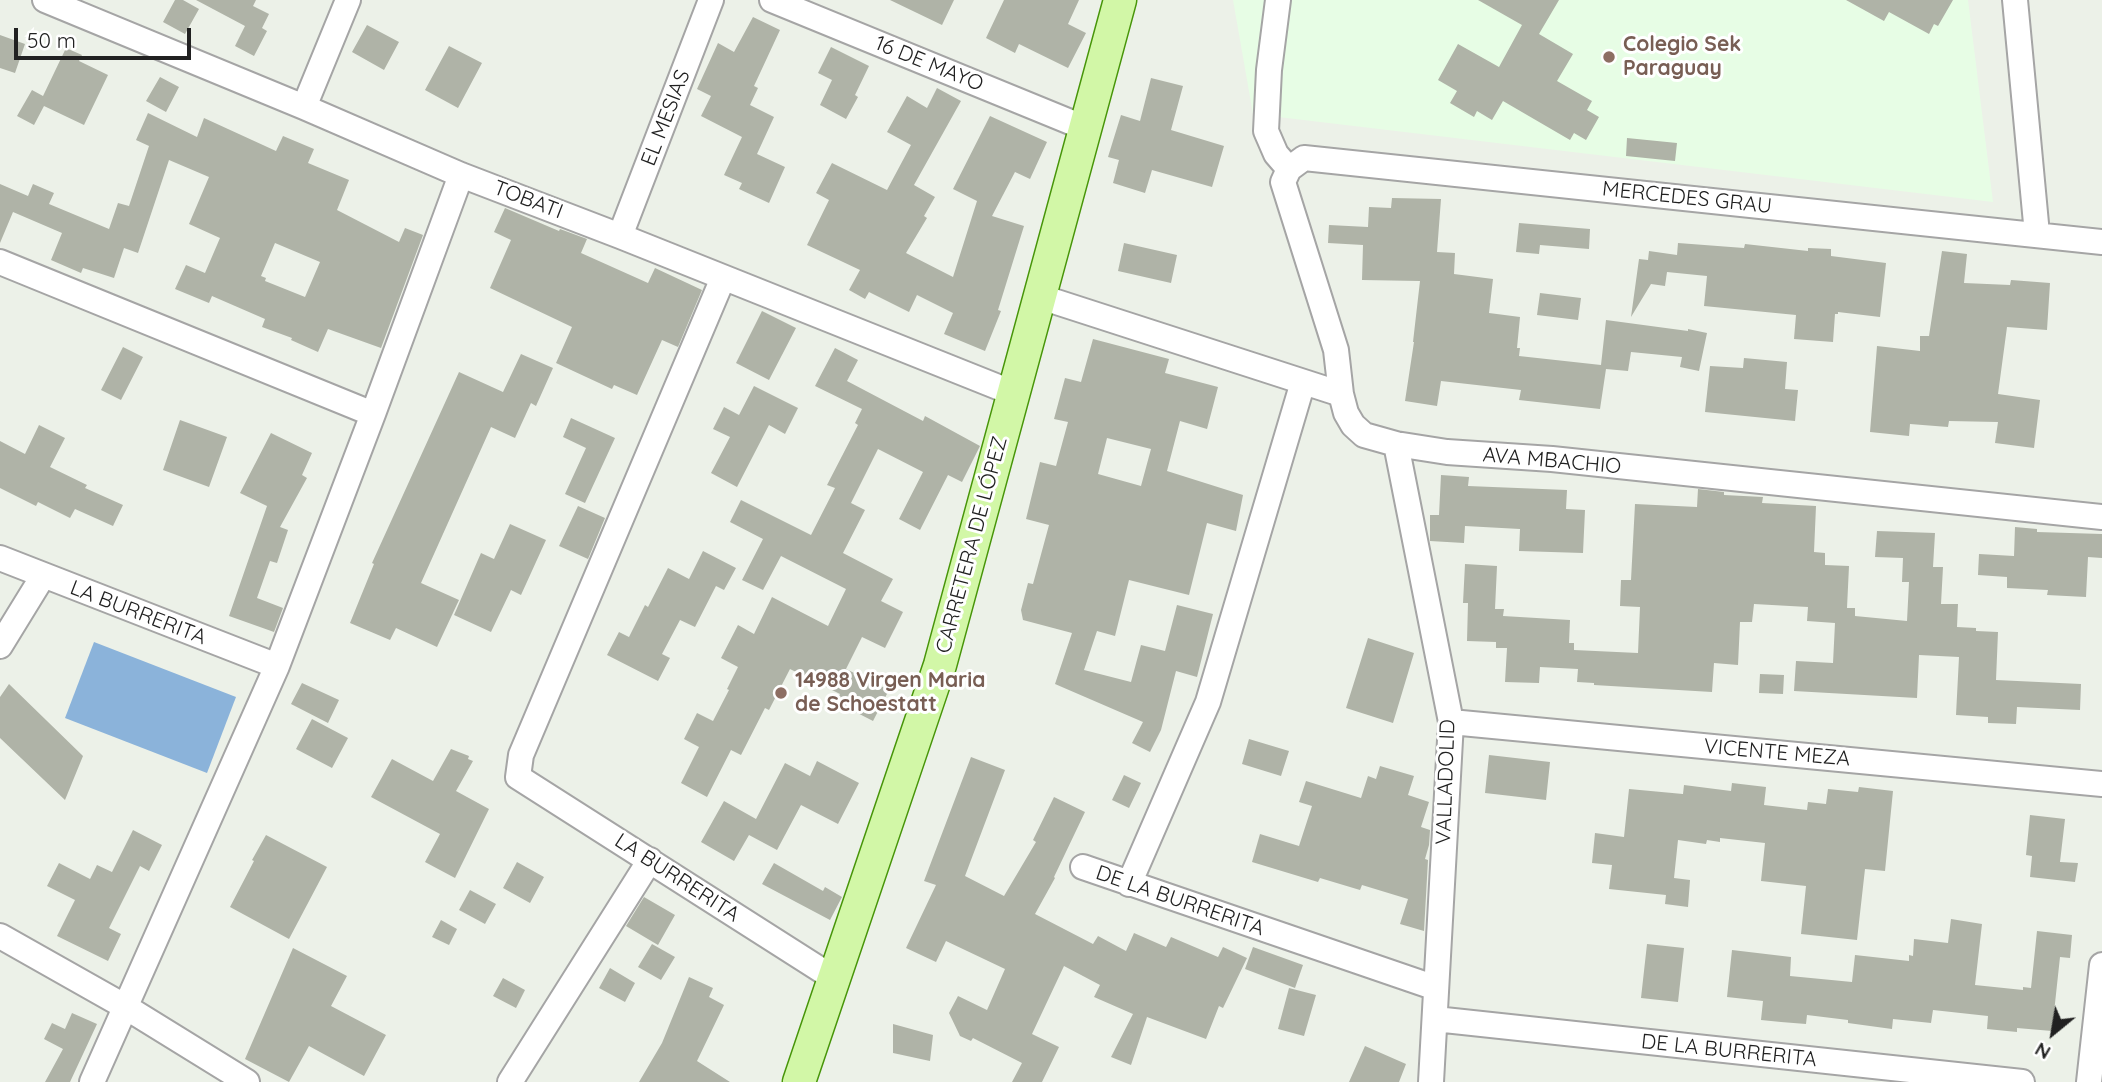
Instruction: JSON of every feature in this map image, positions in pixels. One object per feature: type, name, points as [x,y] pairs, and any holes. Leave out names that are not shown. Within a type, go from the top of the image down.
[{"type":"main road","name":"CARRETERA DE LÓPEZ","points":[[799,1082],[940,665],[1120,0]]},
{"type":"street","name":"TOBATI","points":[[45,0],[461,175],[1013,393]]},
{"type":"street","points":[[304,107],[348,0]]},
{"type":"street","name":"EL MESIAS","points":[[620,236],[711,0]]},
{"type":"street","name":"16 DE MAYO","points":[[772,0],[1085,128]]},
{"type":"street","name":"AVA MBACHIO","points":[[1278,0],[1269,70],[1266,131],[1286,175],[1336,350],[1346,413],[1353,425],[1364,435],[1447,453],[1552,459],[2102,517]]},
{"type":"street","points":[[2014,0],[2037,234]]},
{"type":"street","name":"MERCEDES GRAU","points":[[1286,175],[1304,158],[2102,242]]},
{"type":"street","points":[[92,1082],[277,666],[461,175]]},
{"type":"street","points":[[0,262],[373,414]]},
{"type":"street","name":"LA BURRERITA","points":[[723,278],[521,755],[518,777],[835,979]]},
{"type":"street","points":[[1041,297],[1341,394]]},
{"type":"street","points":[[1129,884],[1208,702],[1303,382]]},
{"type":"street","name":"VALLADOLID","points":[[1396,444],[1451,722],[1431,1082]]},
{"type":"street","name":"LA BURRERITA","points":[[0,558],[277,666]]},
{"type":"street","points":[[0,646],[43,576]]},
{"type":"street","name":"VICENTE MEZA","points":[[1451,722],[2102,784]]},
{"type":"street","points":[[510,1082],[650,860]]},
{"type":"street","name":"DE LA BURRERITA","points":[[1083,867],[1436,988]]},
{"type":"street","points":[[0,936],[124,1006],[247,1082]]},
{"type":"street","points":[[2089,1082],[2102,965]]},
{"type":"street","name":"DE LA BURRERITA","points":[[1435,1019],[2022,1082]]},
{"type":"shaded area","name":"Colegio Sek Paraguay","points":[[1233,0],[1968,0],[1993,202],[1253,114]]},
{"type":"shaded area","points":[[94,642],[236,697],[207,773],[65,718]]},
{"type":"building","points":[[175,0],[183,0],[199,9],[185,34],[163,22]]},
{"type":"building","points":[[196,0],[256,0],[253,6],[269,14],[262,28],[267,31],[254,56],[235,46],[245,26]]},
{"type":"building","points":[[890,0],[954,0],[942,25]]},
{"type":"building","points":[[1004,0],[1079,0],[1068,24],[1086,33],[1068,68],[1019,44],[1015,53],[986,38]]},
{"type":"building","points":[[1478,0],[1559,0],[1539,34],[1573,54],[1557,81],[1592,101],[1587,110],[1599,117],[1586,140],[1574,133],[1570,140],[1503,101],[1492,120],[1477,111],[1474,117],[1450,103],[1457,91],[1438,80],[1458,44],[1499,67],[1522,25]]},
{"type":"building","points":[[1846,0],[1953,0],[1938,26],[1934,24],[1929,34],[1889,12],[1884,21]]},
{"type":"building","points":[[753,17],[780,30],[754,86],[758,88],[750,105],[774,117],[757,154],[785,167],[769,203],[739,189],[742,183],[724,175],[742,137],[701,116],[711,96],[697,89],[718,43],[734,52]]},
{"type":"building","points":[[367,25],[399,42],[384,70],[352,52]]},
{"type":"building","points":[[0,35],[25,44],[15,73],[0,68]]},
{"type":"building","points":[[449,46],[482,63],[458,108],[425,90]]},
{"type":"building","points":[[831,47],[869,66],[855,95],[858,97],[846,119],[820,105],[832,80],[818,73]]},
{"type":"building","points":[[66,48],[82,55],[79,61],[108,75],[84,125],[44,106],[34,125],[17,116],[32,90],[43,96]]},
{"type":"building","points":[[160,77],[179,87],[166,112],[146,101]]},
{"type":"building","points":[[1151,78],[1183,86],[1171,130],[1224,146],[1212,187],[1152,170],[1145,193],[1113,183],[1119,160],[1108,157],[1121,115],[1140,121]]},
{"type":"building","points":[[937,88],[961,101],[914,185],[935,197],[924,216],[927,218],[906,253],[953,277],[977,201],[953,189],[990,116],[1047,142],[1030,179],[1015,172],[992,216],[1024,226],[998,310],[1001,311],[985,351],[944,334],[953,313],[917,295],[909,312],[869,292],[865,299],[849,290],[860,270],[807,245],[829,200],[816,193],[832,163],[887,190],[911,145],[887,132],[907,96],[927,108]]},
{"type":"building","points":[[148,113],[197,137],[204,118],[276,151],[283,136],[314,149],[308,163],[349,180],[337,210],[399,242],[405,228],[423,235],[381,348],[328,329],[318,352],[291,340],[292,338],[262,327],[265,319],[212,296],[209,303],[175,289],[186,265],[205,273],[220,238],[189,224],[209,177],[169,160],[138,253],[124,248],[114,278],[83,268],[81,273],[51,260],[62,233],[13,212],[0,243],[0,184],[28,196],[33,184],[54,193],[49,204],[109,229],[118,203],[129,206],[149,146],[136,140]],"holes":[[[275,243],[320,262],[305,297],[265,281],[266,278],[261,276]]]},
{"type":"building","points":[[1627,138],[1677,143],[1675,161],[1626,156]]},
{"type":"building","points":[[1392,198],[1441,199],[1437,252],[1455,253],[1454,274],[1493,279],[1489,313],[1520,317],[1517,348],[1520,348],[1519,356],[1601,365],[1606,320],[1707,333],[1699,371],[1680,367],[1682,357],[1631,352],[1628,371],[1606,369],[1600,409],[1519,400],[1521,390],[1441,381],[1437,406],[1405,401],[1420,281],[1362,280],[1363,245],[1328,243],[1329,225],[1368,227],[1369,207],[1391,208]]},
{"type":"building","points":[[505,208],[559,231],[560,229],[587,239],[581,253],[648,283],[655,268],[702,290],[678,347],[662,340],[637,395],[614,385],[612,389],[556,363],[572,327],[490,288],[511,240],[494,232]]},
{"type":"building","points":[[1519,223],[1590,229],[1589,249],[1540,245],[1539,254],[1516,252]]},
{"type":"building","points":[[1124,243],[1177,255],[1171,283],[1118,271]]},
{"type":"building","points":[[1678,243],[1744,248],[1745,244],[1808,251],[1808,248],[1831,249],[1831,256],[1886,263],[1880,317],[1838,312],[1835,314],[1833,342],[1794,339],[1796,315],[1704,306],[1707,276],[1667,272],[1665,286],[1651,284],[1631,317],[1639,259],[1648,260],[1649,251],[1677,255]]},
{"type":"building","points":[[1942,251],[1967,254],[1964,283],[2010,285],[2011,280],[2050,283],[2047,330],[2007,327],[1998,394],[2040,400],[2034,448],[1995,443],[1998,422],[1949,421],[1948,427],[1910,424],[1909,436],[1870,432],[1877,346],[1920,351],[1920,336],[1929,336]]},
{"type":"building","points":[[1540,293],[1581,298],[1578,320],[1537,315]]},
{"type":"building","points":[[762,311],[796,328],[769,380],[736,363]]},
{"type":"building","points":[[1093,339],[1169,359],[1165,373],[1218,387],[1207,429],[1180,421],[1167,471],[1243,495],[1236,531],[1207,523],[1189,595],[1129,580],[1115,636],[1097,631],[1084,670],[1131,682],[1141,645],[1165,651],[1177,605],[1213,614],[1197,677],[1176,671],[1161,730],[1150,752],[1132,743],[1143,722],[1055,684],[1072,633],[1023,620],[1021,610],[1028,583],[1033,584],[1049,525],[1026,519],[1040,462],[1056,466],[1068,422],[1054,419],[1065,378],[1081,382]],"holes":[[[1107,438],[1151,449],[1141,486],[1098,474]]]},
{"type":"building","points":[[123,347],[143,357],[121,400],[101,390]]},
{"type":"building","points":[[835,348],[858,360],[847,381],[923,421],[925,416],[980,446],[962,482],[948,475],[920,530],[899,519],[923,472],[878,449],[851,503],[865,510],[843,553],[893,579],[881,601],[903,612],[885,648],[862,637],[846,669],[889,690],[873,721],[836,702],[840,694],[790,669],[769,710],[765,708],[741,755],[731,750],[707,797],[681,783],[699,747],[684,739],[697,713],[713,721],[729,690],[727,689],[738,667],[721,658],[738,625],[754,634],[772,597],[828,626],[846,589],[781,556],[763,590],[742,580],[763,539],[730,522],[741,500],[811,535],[835,488],[827,485],[858,425],[855,423],[862,409],[815,386]]},
{"type":"building","points":[[521,354],[553,368],[536,406],[531,403],[515,438],[491,427],[421,583],[459,600],[437,647],[396,628],[390,640],[350,623],[374,564],[372,563],[459,372],[503,392]]},
{"type":"building","points":[[1744,358],[1787,362],[1785,389],[1798,390],[1795,421],[1705,412],[1710,366],[1743,368]]},
{"type":"building","points":[[754,386],[798,408],[785,434],[769,425],[737,487],[711,473],[730,437],[713,429],[724,407],[739,415]]},
{"type":"building","points":[[571,418],[615,438],[585,503],[565,494],[586,448],[563,437]]},
{"type":"building","points":[[180,420],[227,437],[209,487],[163,470]]},
{"type":"building","points":[[39,425],[65,438],[50,467],[87,485],[85,488],[123,505],[113,526],[75,509],[70,518],[38,502],[36,506],[0,488],[0,441],[25,454]]},
{"type":"building","points":[[271,433],[312,453],[302,475],[307,478],[280,527],[288,530],[277,563],[270,561],[257,598],[283,608],[274,632],[229,616],[267,506],[240,493]]},
{"type":"building","points":[[1441,475],[1469,477],[1468,486],[1567,490],[1566,509],[1585,510],[1583,553],[1519,551],[1520,529],[1465,526],[1464,543],[1430,541],[1430,515],[1439,515]]},
{"type":"building","points":[[1698,489],[1724,492],[1724,495],[1763,497],[1762,503],[1816,506],[1814,552],[1825,553],[1825,565],[1849,566],[1847,608],[1855,608],[1855,616],[1907,621],[1909,582],[1902,582],[1903,558],[1875,557],[1877,531],[1935,533],[1933,567],[1943,567],[1941,604],[1958,604],[1957,627],[1998,632],[1996,680],[2081,684],[2080,710],[2017,707],[2016,724],[1988,723],[1988,717],[1956,715],[1959,657],[1919,655],[1917,698],[1794,691],[1796,661],[1833,663],[1835,623],[1807,621],[1808,607],[1754,604],[1752,622],[1740,622],[1738,665],[1714,663],[1712,692],[1594,685],[1577,682],[1578,669],[1540,667],[1539,683],[1505,682],[1507,648],[1496,648],[1496,642],[1467,641],[1468,603],[1463,603],[1465,564],[1497,566],[1495,609],[1504,609],[1503,616],[1570,620],[1569,643],[1574,643],[1574,650],[1638,653],[1640,607],[1620,606],[1621,580],[1631,580],[1635,504],[1697,507]]},
{"type":"building","points":[[578,506],[605,518],[588,559],[559,546]]},
{"type":"building","points":[[510,524],[546,540],[521,595],[511,590],[491,632],[454,615],[481,553],[494,559]]},
{"type":"building","points":[[2015,527],[2037,529],[2037,532],[2102,534],[2102,558],[2088,557],[2086,597],[2047,595],[2048,590],[2007,588],[2007,577],[1978,575],[1979,554],[2014,556]]},
{"type":"building","points":[[703,551],[736,568],[724,590],[716,586],[695,627],[680,620],[662,654],[670,658],[658,681],[607,655],[619,632],[629,637],[668,568],[689,579]]},
{"type":"building","points":[[1368,638],[1414,653],[1393,723],[1346,708]]},
{"type":"building","points":[[1760,674],[1784,675],[1783,694],[1759,693]]},
{"type":"building","points":[[302,683],[339,700],[328,723],[291,704]]},
{"type":"building","points":[[9,684],[83,756],[65,800],[0,738],[0,697]]},
{"type":"building","points":[[312,719],[348,738],[332,768],[296,749]]},
{"type":"building","points":[[1249,739],[1289,751],[1281,776],[1242,764]]},
{"type":"building","points":[[451,749],[469,756],[468,759],[473,761],[456,791],[489,809],[455,878],[425,862],[440,834],[371,797],[392,759],[433,781]]},
{"type":"building","points":[[1489,755],[1550,762],[1546,800],[1485,793]]},
{"type":"building","points":[[971,757],[1005,770],[965,876],[1004,896],[1036,842],[1033,840],[1054,797],[1085,812],[1055,878],[1035,914],[1093,944],[1098,936],[1126,951],[1134,933],[1166,947],[1171,937],[1218,957],[1223,947],[1247,958],[1223,1008],[1219,1006],[1206,1039],[1147,1017],[1131,1065],[1111,1057],[1133,1014],[1094,997],[1100,985],[1064,966],[1032,1034],[1059,1047],[1042,1082],[1012,1082],[1022,1063],[973,1038],[971,1041],[960,1036],[949,1013],[958,996],[987,1010],[1005,969],[946,941],[936,962],[906,948],[936,885],[924,881]]},
{"type":"building","points":[[817,761],[859,783],[838,824],[801,805],[777,850],[749,835],[734,861],[701,842],[724,801],[756,819],[785,763],[810,776]]},
{"type":"building","points":[[1380,766],[1414,776],[1408,795],[1429,802],[1421,827],[1430,830],[1425,859],[1428,860],[1424,931],[1400,924],[1408,899],[1362,885],[1360,890],[1320,878],[1318,882],[1252,862],[1260,834],[1299,846],[1312,806],[1299,802],[1306,781],[1361,798],[1368,776],[1376,779]]},
{"type":"building","points":[[1124,775],[1141,783],[1129,808],[1112,800]]},
{"type":"building","points":[[1732,783],[1766,787],[1764,805],[1807,810],[1808,802],[1826,804],[1828,789],[1858,792],[1859,787],[1893,791],[1885,871],[1865,869],[1857,940],[1801,934],[1806,886],[1761,881],[1765,843],[1720,838],[1720,842],[1707,840],[1706,844],[1678,840],[1674,878],[1690,880],[1688,907],[1665,904],[1666,895],[1609,889],[1612,865],[1592,863],[1595,833],[1624,837],[1629,789],[1683,794],[1684,785],[1731,791]]},
{"type":"building","points":[[2030,815],[2065,819],[2060,862],[2078,863],[2075,882],[2030,877],[2032,856],[2026,855]]},
{"type":"building","points":[[133,830],[162,845],[149,871],[140,866],[109,928],[121,934],[108,961],[57,936],[75,900],[47,886],[59,863],[90,879],[97,865],[112,872]]},
{"type":"building","points":[[266,835],[327,867],[289,939],[230,907]]},
{"type":"building","points":[[517,862],[544,877],[530,903],[503,888]]},
{"type":"building","points":[[774,863],[823,891],[825,887],[842,897],[830,920],[762,884]]},
{"type":"building","points":[[470,890],[496,904],[485,924],[459,910]]},
{"type":"building","points":[[644,897],[675,915],[658,945],[626,926]]},
{"type":"building","points":[[1951,919],[1982,924],[1975,985],[2023,990],[2023,987],[2031,988],[2037,931],[2072,935],[2070,958],[2060,957],[2052,1031],[1987,1029],[1988,1016],[1933,1010],[1931,1023],[1893,1019],[1892,1029],[1807,1015],[1806,1024],[1761,1020],[1763,1001],[1727,997],[1732,950],[1791,957],[1790,976],[1852,982],[1855,955],[1909,961],[1909,955],[1913,956],[1914,939],[1948,943]]},
{"type":"building","points":[[441,920],[457,929],[449,945],[432,937]]},
{"type":"building","points":[[652,944],[675,957],[661,980],[638,967]]},
{"type":"building","points":[[1647,944],[1684,948],[1678,1002],[1641,998]]},
{"type":"building","points":[[1253,947],[1303,965],[1295,988],[1245,969]]},
{"type":"building","points":[[293,948],[347,976],[331,1006],[386,1035],[364,1076],[309,1046],[289,1082],[245,1059]]},
{"type":"building","points":[[610,968],[635,983],[625,1002],[599,988]]},
{"type":"building","points":[[689,977],[713,988],[709,997],[724,1005],[697,1061],[730,1082],[639,1082],[662,1043]]},
{"type":"building","points":[[503,978],[525,990],[516,1008],[493,996]]},
{"type":"building","points":[[1289,988],[1316,995],[1304,1036],[1278,1029]]},
{"type":"building","points":[[72,1013],[97,1024],[70,1082],[45,1082],[63,1049],[44,1039],[52,1023],[65,1029]]},
{"type":"building","points":[[893,1024],[933,1035],[930,1061],[893,1053]]},
{"type":"building","points":[[1365,1046],[1406,1064],[1399,1082],[1349,1082]]},
{"type":"place","name":"Colegio Sek Paraguay","points":[[1609,57]]},
{"type":"place","name":"14988 Virgen Maria de Schoestatt","points":[[781,693]]}]
